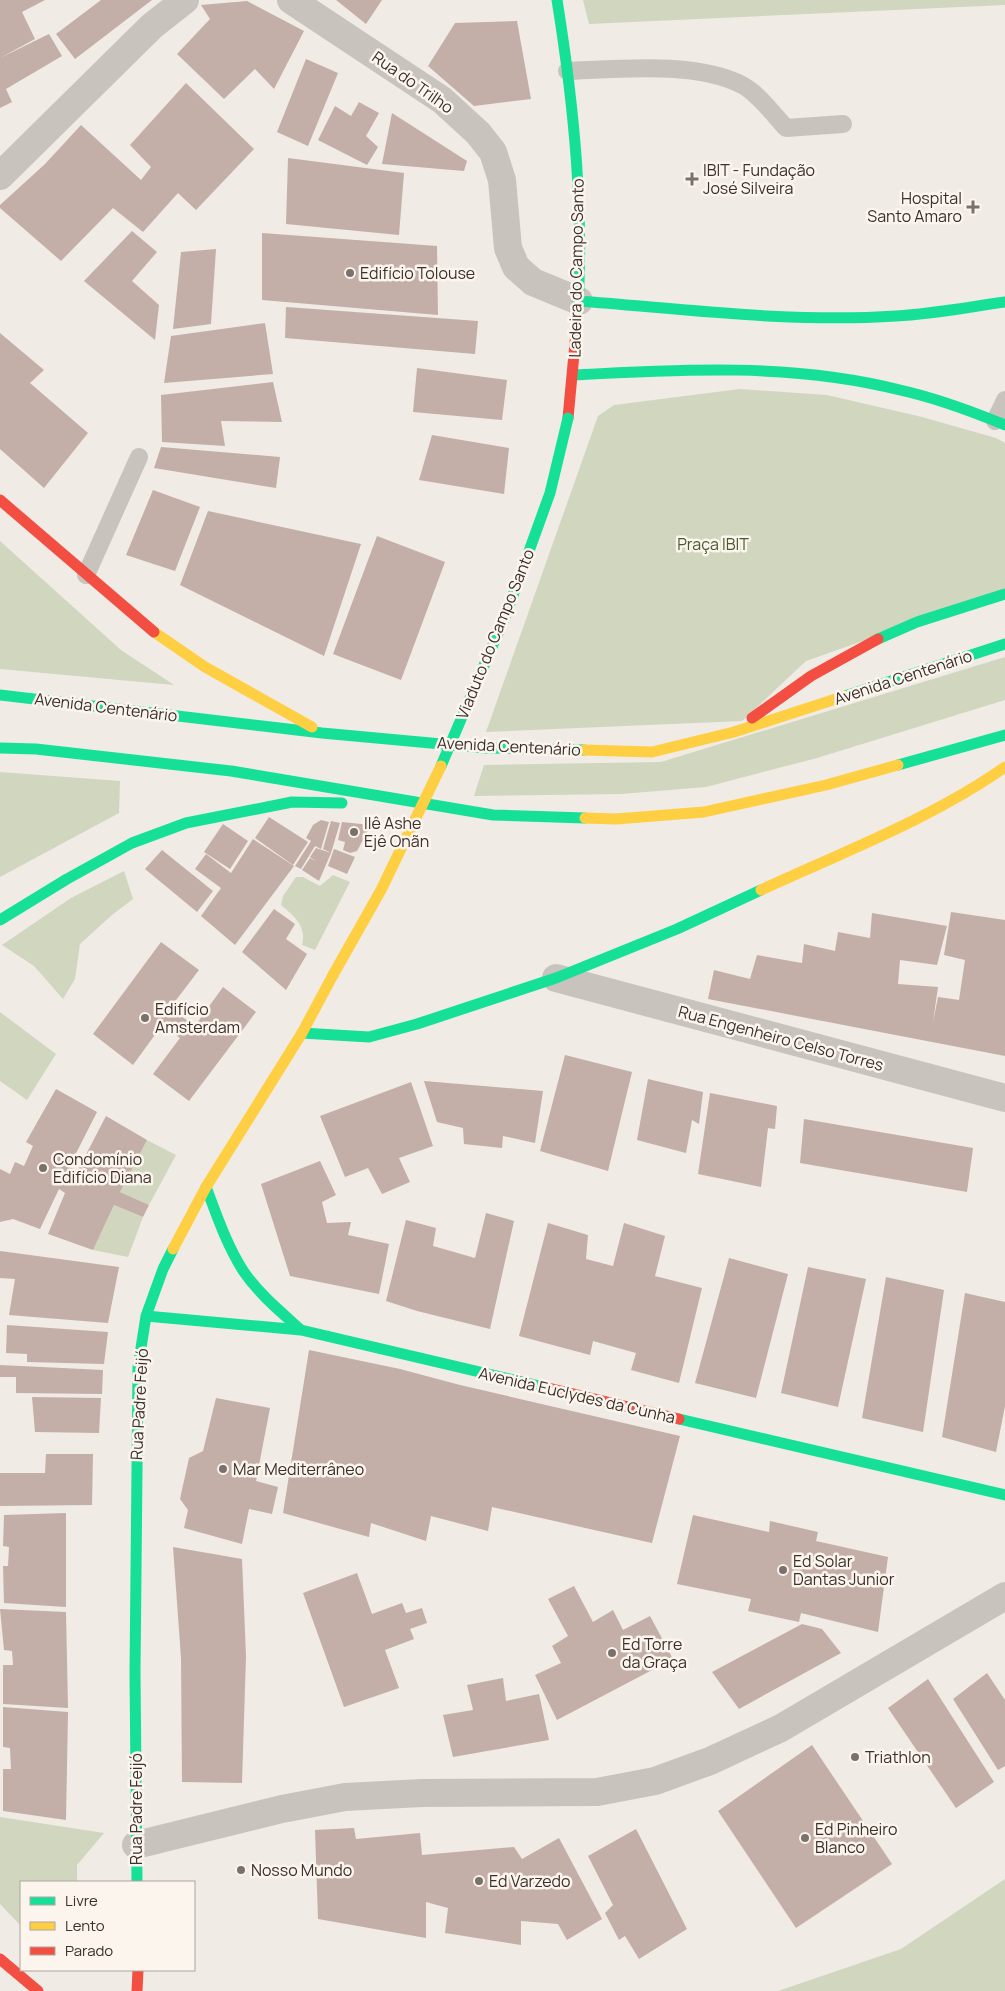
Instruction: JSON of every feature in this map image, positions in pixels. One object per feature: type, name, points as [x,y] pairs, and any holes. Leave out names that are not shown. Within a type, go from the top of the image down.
[{"type":"main road","name":"Ladeira do Campo Santo","points":[[557,0],[577,154],[580,228],[574,375],[568,418]]},
{"type":"main road","points":[[578,301],[814,317],[883,317],[946,311],[1005,302]]},
{"type":"main road","points":[[574,375],[658,370],[737,369],[806,373],[873,382],[933,398],[1000,423]]},
{"type":"main road","name":"Viaduto do Campo Santo","points":[[333,976],[386,881],[444,759],[507,612],[550,494],[568,418]]},
{"type":"main road","points":[[0,500],[149,629],[205,667],[322,733]]},
{"type":"main road","points":[[734,732],[799,683],[850,652],[919,622],[1005,594]]},
{"type":"main road","name":"Avenida Centenário","points":[[0,694],[322,733],[484,748],[652,752],[734,732],[1005,644]]},
{"type":"main road","points":[[0,748],[36,749],[231,771],[493,815],[616,819],[704,812],[826,785],[1005,735]]},
{"type":"main road","points":[[302,1032],[369,1037],[417,1024],[556,978],[677,929],[921,816],[981,784],[1005,767]]},
{"type":"main road","points":[[0,920],[67,879],[132,844],[186,823],[292,802],[439,805]]},
{"type":"main road","name":"Rua Padre Feijó","points":[[137,1881],[135,1510],[138,1367],[146,1316],[162,1270],[206,1187],[302,1032],[333,976]]},
{"type":"main road","points":[[206,1187],[222,1228],[245,1272],[270,1302],[301,1330]]},
{"type":"main road","name":"Avenida Euclydes da Cunha","points":[[146,1316],[301,1330],[1005,1495]]},
{"type":"main road","points":[[0,1959],[38,1991]]},
{"type":"main road","points":[[137,1991],[138,1971]]},
{"type":"street","points":[[0,176],[152,26],[185,0]]},
{"type":"street","name":"Rua do Trilho","points":[[291,0],[442,100],[478,133],[493,152],[502,180],[508,248],[516,267],[533,282],[578,301]]},
{"type":"street","name":"Rua Engenheiro Celso Torres","points":[[556,978],[1005,1098]]},
{"type":"street","points":[[136,1845],[282,1809],[345,1797],[422,1793],[597,1792],[655,1781],[710,1761],[781,1728],[1005,1596]]},
{"type":"lane","points":[[567,71],[684,70],[716,74],[744,86],[766,105],[786,128],[843,124]]},
{"type":"lane","points":[[1000,423],[1005,400]]},
{"type":"lane","points":[[86,575],[139,457]]},
{"type":"green space","points":[[583,0],[1005,0],[1005,5],[589,24]]},
{"type":"green space","name":"Praça IBIT","points":[[740,389],[827,395],[922,417],[996,438],[1005,443],[1005,591],[806,661],[742,721],[486,732],[598,416],[614,405]]},
{"type":"green space","points":[[0,541],[121,650],[174,685],[0,669]]},
{"type":"green space","points":[[1005,657],[1005,700],[817,758],[706,787],[621,794],[474,796],[484,765],[661,762]]},
{"type":"green space","points":[[0,772],[120,781],[119,813],[0,877]]},
{"type":"green space","points":[[124,871],[133,899],[80,944],[75,979],[63,999],[34,966],[2,945],[71,898]]},
{"type":"green space","points":[[333,875],[350,882],[315,950],[302,945],[303,932],[295,917],[281,905],[283,896],[296,877],[303,877],[320,886]]},
{"type":"green space","points":[[0,1012],[56,1054],[27,1100],[0,1081]]},
{"type":"green space","points":[[147,1140],[176,1155],[149,1205],[120,1192]]},
{"type":"green space","points":[[114,1205],[143,1217],[128,1257],[93,1250]]},
{"type":"green space","points":[[0,1817],[104,1833],[77,1865],[77,1881],[20,1881],[20,1925],[0,1904]]},
{"type":"green space","points":[[1005,1879],[1005,1991],[778,1991],[901,1949]]},
{"type":"building","points":[[0,0],[45,0],[22,12],[35,39],[0,58]]},
{"type":"building","points":[[101,0],[152,0],[75,59],[56,34]]},
{"type":"building","points":[[336,0],[382,0],[366,24]]},
{"type":"building","points":[[247,1],[304,31],[274,89],[255,69],[224,99],[177,54],[210,19],[201,5]]},
{"type":"building","points":[[517,21],[531,99],[474,106],[428,66],[455,23]]},
{"type":"building","points":[[49,34],[62,56],[6,89],[12,102],[0,108],[0,58]]},
{"type":"building","points":[[306,59],[338,73],[308,146],[277,132]]},
{"type":"building","points":[[186,83],[254,149],[196,210],[178,193],[143,232],[113,208],[61,261],[0,208],[0,205],[45,164],[81,125],[141,180],[151,167],[130,145]]},
{"type":"building","points":[[359,102],[379,113],[366,136],[378,147],[367,165],[318,140],[335,106],[351,116]]},
{"type":"building","points":[[392,113],[467,161],[464,171],[382,164]]},
{"type":"building","points":[[288,158],[404,173],[399,235],[286,224]]},
{"type":"building","points":[[132,231],[157,252],[132,281],[159,305],[155,340],[84,281]]},
{"type":"building","name":"Edifício Tolouse","points":[[262,233],[437,246],[438,315],[262,300]]},
{"type":"building","points":[[216,249],[211,324],[173,329],[181,252]]},
{"type":"building","points":[[286,307],[478,321],[475,354],[285,338]]},
{"type":"building","points":[[265,323],[273,374],[164,383],[171,336]]},
{"type":"building","points":[[0,333],[44,370],[30,383],[88,433],[44,488],[0,449]]},
{"type":"building","points":[[417,368],[507,380],[502,420],[413,412]]},
{"type":"building","points":[[273,382],[282,422],[221,421],[225,446],[162,442],[161,395]]},
{"type":"building","points":[[432,435],[509,448],[504,494],[419,480]]},
{"type":"building","points":[[161,447],[280,457],[276,488],[154,468]]},
{"type":"building","points":[[153,490],[200,507],[175,571],[126,555]]},
{"type":"building","points":[[208,511],[361,544],[324,656],[180,585]]},
{"type":"building","points":[[377,536],[445,562],[401,680],[333,654]]},
{"type":"building","points":[[269,817],[308,842],[293,865],[255,838]]},
{"type":"building","points":[[321,820],[329,822],[321,849],[315,846],[301,869],[295,866],[311,841],[306,838],[313,825]]},
{"type":"building","points":[[331,821],[340,823],[331,853],[323,849]]},
{"type":"building","name":"Ilê Ashe Ejê Onãn","points":[[342,822],[371,825],[357,851],[350,853],[343,850],[345,842],[338,840]]},
{"type":"building","points":[[223,824],[248,841],[230,869],[204,852]]},
{"type":"building","points":[[253,839],[294,866],[235,945],[201,916],[221,888],[195,869],[206,854],[231,873]]},
{"type":"building","points":[[316,848],[331,853],[319,881],[302,870],[310,858],[316,861],[310,857]]},
{"type":"building","points":[[334,849],[355,857],[347,874],[328,866]]},
{"type":"building","points":[[162,850],[213,891],[197,912],[145,869]]},
{"type":"building","points":[[274,909],[295,924],[286,939],[307,954],[286,990],[242,952]]},
{"type":"building","points":[[951,912],[1005,920],[1005,1056],[708,999],[714,970],[750,979],[757,955],[802,963],[804,944],[835,951],[838,932],[870,938],[872,913],[947,926],[937,965],[900,960],[898,984],[938,987],[933,1022],[938,997],[959,1000],[965,960],[944,955]]},
{"type":"building","name":"Edifício Amsterdam","points":[[161,942],[199,970],[170,1008],[195,1026],[223,987],[256,1012],[189,1101],[153,1074],[180,1038],[162,1025],[133,1065],[93,1034]]},
{"type":"building","points":[[565,1055],[632,1072],[608,1171],[540,1151]]},
{"type":"building","points":[[648,1079],[703,1092],[699,1124],[692,1120],[686,1153],[637,1140]]},
{"type":"building","points":[[424,1081],[543,1091],[535,1143],[503,1136],[502,1148],[464,1144],[463,1128],[437,1122]]},
{"type":"building","points":[[411,1082],[433,1146],[399,1158],[410,1182],[382,1194],[368,1168],[345,1177],[320,1116]]},
{"type":"building","name":"Condomínio Edifício Diana","points":[[56,1089],[97,1112],[69,1167],[78,1170],[106,1116],[147,1140],[120,1192],[149,1205],[143,1217],[114,1205],[93,1250],[48,1234],[65,1193],[59,1189],[40,1229],[13,1219],[0,1222],[0,1169],[10,1174],[15,1162],[24,1166],[33,1146],[26,1142]]},
{"type":"building","points":[[710,1093],[777,1106],[775,1129],[768,1128],[761,1187],[698,1174]]},
{"type":"building","points":[[804,1119],[973,1148],[967,1192],[800,1163]]},
{"type":"building","points":[[320,1161],[336,1195],[322,1202],[327,1223],[351,1222],[348,1235],[389,1244],[379,1294],[290,1276],[261,1184]]},
{"type":"building","points":[[486,1213],[514,1221],[490,1329],[417,1311],[386,1301],[406,1220],[436,1228],[433,1246],[475,1258]]},
{"type":"building","points":[[548,1223],[588,1235],[586,1259],[613,1266],[624,1223],[665,1236],[655,1276],[702,1288],[679,1383],[631,1370],[636,1353],[593,1341],[590,1355],[519,1336]]},
{"type":"building","points":[[0,1251],[119,1267],[108,1323],[9,1315],[15,1279],[0,1278]]},
{"type":"building","points":[[729,1258],[788,1274],[756,1398],[695,1383]]},
{"type":"building","points":[[808,1267],[866,1279],[838,1407],[781,1393]]},
{"type":"building","points":[[886,1277],[944,1290],[923,1432],[862,1418]]},
{"type":"building","points":[[965,1293],[1005,1302],[1005,1406],[996,1452],[942,1437]]},
{"type":"building","points":[[7,1325],[108,1332],[104,1364],[27,1362],[27,1354],[6,1353]]},
{"type":"building","points":[[309,1350],[400,1369],[460,1385],[680,1436],[652,1543],[492,1507],[488,1531],[431,1516],[426,1541],[371,1523],[369,1537],[283,1513]]},
{"type":"building","points":[[0,1365],[103,1370],[102,1394],[16,1393],[16,1377],[0,1377]]},
{"type":"building","points":[[32,1397],[101,1398],[99,1433],[35,1432]]},
{"type":"building","name":"Mar Mediterrâneo","points":[[216,1398],[270,1408],[256,1481],[278,1487],[272,1514],[249,1509],[242,1544],[184,1528],[188,1510],[180,1499],[189,1458],[203,1451]]},
{"type":"building","points":[[46,1454],[93,1454],[92,1505],[0,1506],[0,1473],[45,1473]]},
{"type":"building","points":[[66,1513],[66,1607],[4,1603],[3,1566],[8,1566],[9,1547],[3,1546],[4,1515]]},
{"type":"building","name":"Ed Solar Dantas Junior","points":[[693,1515],[769,1532],[770,1521],[818,1532],[816,1541],[888,1557],[878,1632],[801,1613],[799,1622],[748,1611],[751,1599],[677,1584]]},
{"type":"building","points":[[173,1547],[242,1559],[246,1656],[242,1783],[182,1782],[181,1658]]},
{"type":"building","points":[[357,1573],[372,1614],[402,1603],[406,1613],[422,1608],[427,1623],[410,1629],[414,1639],[385,1650],[399,1688],[344,1707],[303,1593]]},
{"type":"building","name":"Ed Torre da Graça","points":[[574,1586],[593,1622],[613,1610],[623,1630],[650,1616],[673,1659],[557,1720],[535,1675],[561,1663],[552,1646],[568,1636],[548,1599]]},
{"type":"building","points":[[0,1609],[66,1612],[68,1708],[3,1704],[3,1665],[13,1665],[12,1651],[4,1650]]},
{"type":"building","points":[[802,1624],[822,1629],[841,1653],[739,1709],[712,1672]]},
{"type":"building","points":[[987,1673],[1005,1700],[1005,1766],[998,1770],[953,1699]]},
{"type":"building","points":[[503,1678],[506,1701],[539,1694],[549,1740],[453,1757],[443,1715],[473,1710],[467,1685]]},
{"type":"building","points":[[928,1679],[994,1782],[956,1808],[888,1708]]},
{"type":"building","points":[[3,1707],[68,1712],[66,1820],[3,1811],[3,1769],[11,1769],[10,1748],[3,1747]]},
{"type":"building","name":"Ed Pinheiro Blanco","points":[[812,1745],[892,1864],[796,1928],[718,1811]]},
{"type":"building","points":[[354,1828],[356,1839],[420,1833],[422,1855],[514,1847],[522,1859],[559,1838],[602,1919],[567,1940],[558,1924],[521,1921],[521,1945],[445,1933],[448,1908],[426,1902],[426,1938],[318,1919],[315,1830]]},
{"type":"building","points":[[636,1829],[687,1929],[639,1959],[625,1936],[619,1940],[605,1913],[613,1905],[588,1856]]},
{"type":"traffic: fast","points":[[557,0],[573,120],[579,201],[580,241],[577,322]]},
{"type":"traffic: fast","points":[[579,301],[738,314],[817,318],[910,315],[1005,302]]},
{"type":"traffic: fast","points":[[574,375],[697,370],[738,370],[820,375],[860,381],[913,393],[953,405],[1005,425]]},
{"type":"traffic: fast","points":[[441,766],[507,612],[550,493],[568,418]]},
{"type":"traffic: fast","points":[[878,639],[917,622],[1005,594]]},
{"type":"traffic: fast","points":[[845,696],[1005,644]]},
{"type":"traffic: fast","points":[[0,695],[322,733],[485,748],[584,750]]},
{"type":"traffic: fast","points":[[898,765],[1005,735]]},
{"type":"traffic: fast","points":[[0,748],[36,749],[231,771],[493,815],[585,818]]},
{"type":"traffic: fast","points":[[0,920],[67,879],[132,843],[186,823],[292,802],[342,803]]},
{"type":"traffic: fast","points":[[302,1033],[369,1037],[417,1024],[556,978],[677,929],[761,890]]},
{"type":"traffic: fast","points":[[206,1187],[227,1241],[244,1272],[263,1295],[301,1330]]},
{"type":"traffic: fast","points":[[137,1881],[135,1673],[138,1367],[146,1316],[163,1269],[173,1249]]},
{"type":"traffic: fast","points":[[146,1316],[301,1330],[544,1387]]},
{"type":"traffic: fast","points":[[679,1419],[1005,1495]]},
{"type":"traffic: slow","points":[[154,632],[205,667],[312,727]]},
{"type":"traffic: slow","points":[[584,750],[652,752],[734,732],[845,696]]},
{"type":"traffic: slow","points":[[585,818],[616,819],[704,812],[826,785],[898,765]]},
{"type":"traffic: slow","points":[[333,975],[381,890],[441,766]]},
{"type":"traffic: slow","points":[[761,890],[917,819],[948,803],[1005,767]]},
{"type":"traffic: slow","points":[[173,1249],[206,1187],[302,1033],[333,975]]},
{"type":"traffic: jam","points":[[568,418],[577,322]]},
{"type":"traffic: jam","points":[[0,500],[154,632]]},
{"type":"traffic: jam","points":[[752,718],[811,676],[878,639]]},
{"type":"traffic: jam","points":[[544,1387],[679,1419]]},
{"type":"traffic: jam","points":[[0,1959],[38,1991]]},
{"type":"traffic: jam","points":[[137,1991],[138,1971]]},
{"type":"place","name":"IBIT - Fundação José Silveira","points":[[692,179]]},
{"type":"place","name":"Hospital Santo Amaro","points":[[973,207]]},
{"type":"place","name":"Edifício Tolouse","points":[[350,273]]},
{"type":"place","name":"Ilê Ashe Ejê Onãn","points":[[354,832]]},
{"type":"place","name":"Edifício Amsterdam","points":[[145,1018]]},
{"type":"place","name":"Condomínio Edifício Diana","points":[[43,1168]]},
{"type":"place","name":"Mar Mediterrâneo","points":[[223,1469]]},
{"type":"place","name":"Ed Solar Dantas Junior","points":[[783,1570]]},
{"type":"place","name":"Ed Torre da Graça","points":[[612,1653]]},
{"type":"place","name":"Triathlon","points":[[855,1757]]},
{"type":"place","name":"Ed Pinheiro Blanco","points":[[805,1838]]},
{"type":"place","name":"Nosso Mundo","points":[[241,1870]]},
{"type":"place","name":"Ed Varzedo","points":[[479,1881]]}]
